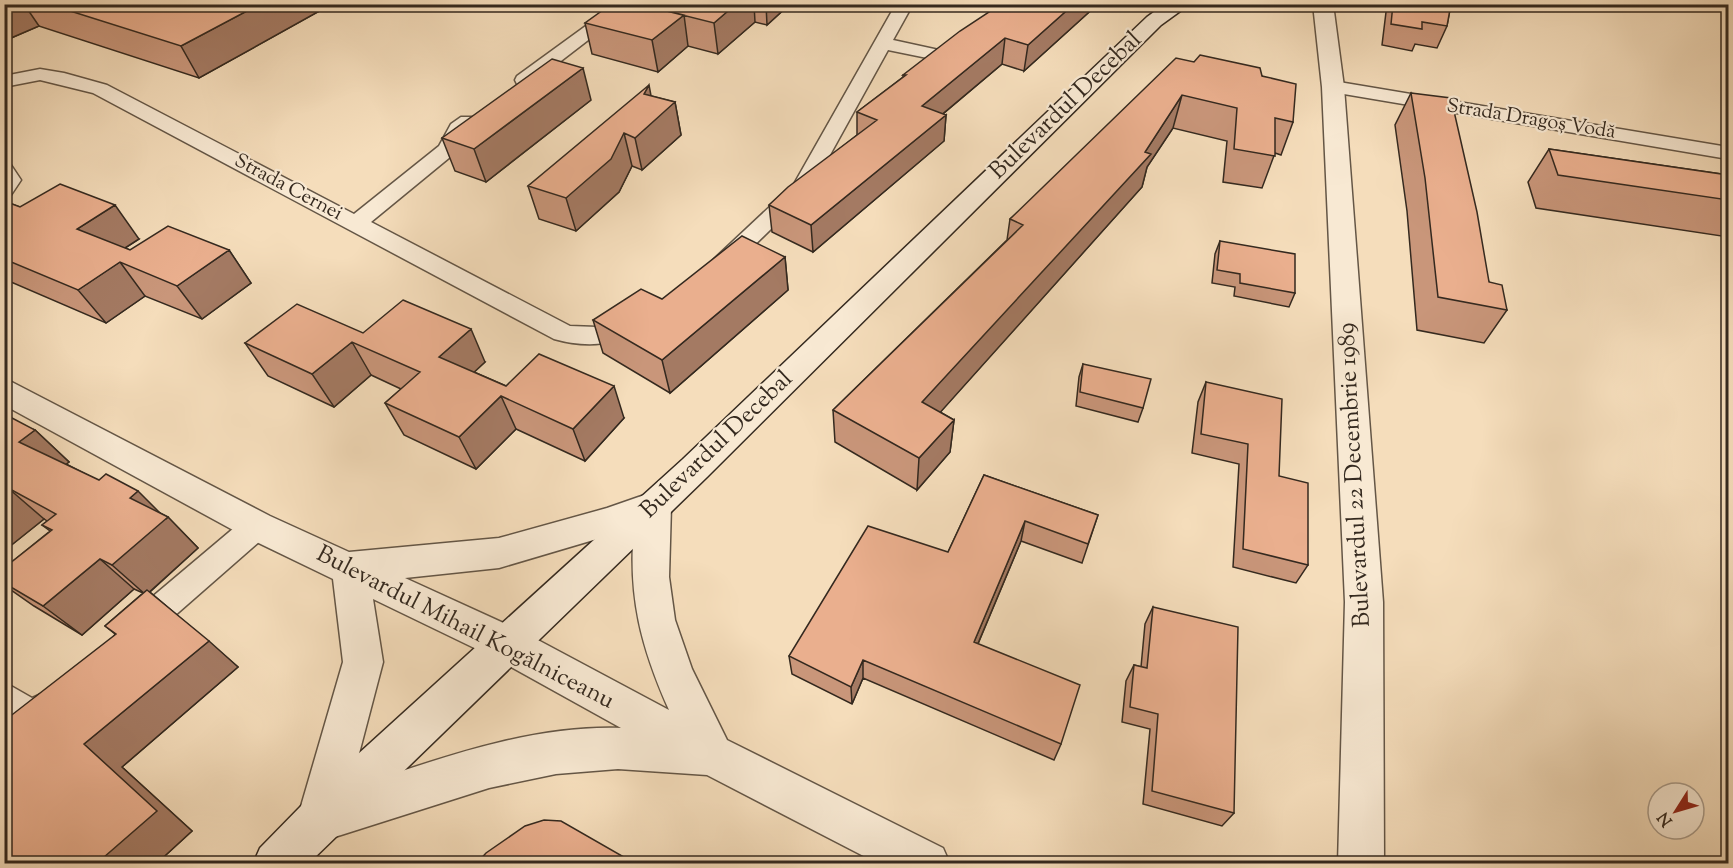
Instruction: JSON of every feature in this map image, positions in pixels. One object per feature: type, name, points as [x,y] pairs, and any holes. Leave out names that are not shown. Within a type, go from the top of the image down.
[{"type":"street","points":[[505,94],[627,4]]},
{"type":"street","points":[[708,273],[727,261],[803,188],[885,44],[905,4]]},
{"type":"street","name":"Bulevardul Decebal","points":[[276,864],[319,820],[695,468],[1159,13],[1180,4]]},
{"type":"street","name":"Bulevardul 22 Decembrie 1989","points":[[1323,5],[1333,87],[1364,602],[1361,864]]},
{"type":"street","name":"Bulevardul 22 Decembrie 1989","points":[[1333,87],[1345,16]]},
{"type":"street","points":[[885,44],[942,56]]},
{"type":"street","points":[[924,70],[960,44]]},
{"type":"street","name":"Strada Cernei","points":[[4,82],[33,75],[55,75],[100,89],[563,333],[591,339],[612,331],[651,308]]},
{"type":"street","name":"Strada Dragoș Vodă","points":[[1333,87],[1728,153]]},
{"type":"street","points":[[355,224],[448,149],[459,128],[487,108]]},
{"type":"street","points":[[825,148],[861,120]]},
{"type":"street","points":[[4,170],[11,180],[4,191]]},
{"type":"street","name":"Bulevardul Mihail Kogălniceanu","points":[[4,390],[257,526],[507,644],[712,755],[927,864]]},
{"type":"street","points":[[653,506],[649,550],[656,620],[669,658],[712,755],[591,749],[519,760],[431,784],[319,820],[363,662],[350,568],[499,553],[610,522],[653,506]]},
{"type":"street","points":[[113,650],[257,526]]},
{"type":"street","points":[[4,698],[33,719],[69,688]]},
{"type":"building","points":[[48,4],[260,4],[181,46]]},
{"type":"building","points":[[640,4],[684,15],[652,40],[585,23],[610,5],[632,10]]},
{"type":"building","points":[[664,4],[736,4],[714,23],[658,9]]},
{"type":"building","points":[[1001,4],[1074,4],[1028,45],[1005,38],[922,106],[946,115],[811,225],[769,205],[788,187],[877,120],[857,112],[960,31]]},
{"type":"building","points":[[1393,4],[1451,4],[1447,26],[1422,22],[1422,29],[1391,24]]},
{"type":"building","points":[[1200,55],[1260,68],[1262,76],[1296,84],[1293,122],[1275,118],[1275,156],[1234,149],[1237,108],[1182,95],[1145,152],[1151,154],[922,402],[954,420],[919,458],[833,410],[1023,225],[1010,219],[1176,58],[1194,62]]},
{"type":"building","points":[[552,59],[583,68],[474,149],[442,138]]},
{"type":"building","points":[[649,85],[644,94],[675,102],[635,138],[624,133],[611,159],[566,198],[528,186]]},
{"type":"building","points":[[1411,93],[1451,98],[1477,212],[1489,282],[1502,285],[1507,310],[1438,297],[1425,178]]},
{"type":"building","points":[[1549,149],[1728,175],[1728,200],[1558,175]]},
{"type":"building","points":[[60,184],[115,205],[77,229],[130,250],[168,226],[229,250],[177,286],[120,262],[78,290],[4,259],[4,201],[20,207]]},
{"type":"building","points":[[742,236],[785,257],[662,360],[593,320],[641,289],[662,299]]},
{"type":"building","points":[[1220,241],[1295,254],[1295,293],[1240,283],[1240,274],[1217,270]]},
{"type":"building","points":[[403,300],[471,329],[439,357],[506,386],[539,354],[614,386],[573,429],[501,396],[459,437],[385,403],[420,372],[352,342],[312,374],[245,343],[297,304],[363,333]]},
{"type":"building","points":[[1083,364],[1151,379],[1143,408],[1080,392]]},
{"type":"building","points":[[1206,382],[1282,399],[1279,476],[1308,483],[1308,565],[1243,549],[1248,444],[1201,434]]},
{"type":"building","points":[[12,418],[35,430],[19,442],[99,480],[106,474],[138,491],[130,498],[168,517],[112,565],[100,559],[43,606],[4,583],[4,568],[52,530],[42,525],[56,514],[8,488],[4,491],[4,419],[9,421]]},
{"type":"building","points":[[984,475],[1098,515],[1088,544],[1025,521],[974,642],[1080,685],[1061,744],[863,660],[851,687],[789,656],[868,526],[948,552]]},
{"type":"building","points":[[147,590],[209,641],[84,744],[157,811],[96,864],[4,864],[4,721],[116,634],[105,626]]},
{"type":"building","points":[[1153,607],[1238,627],[1234,813],[1152,791],[1158,714],[1130,707],[1134,665],[1147,668]]},
{"type":"building","points":[[544,820],[561,821],[636,864],[476,864],[486,853],[525,826]]}]
